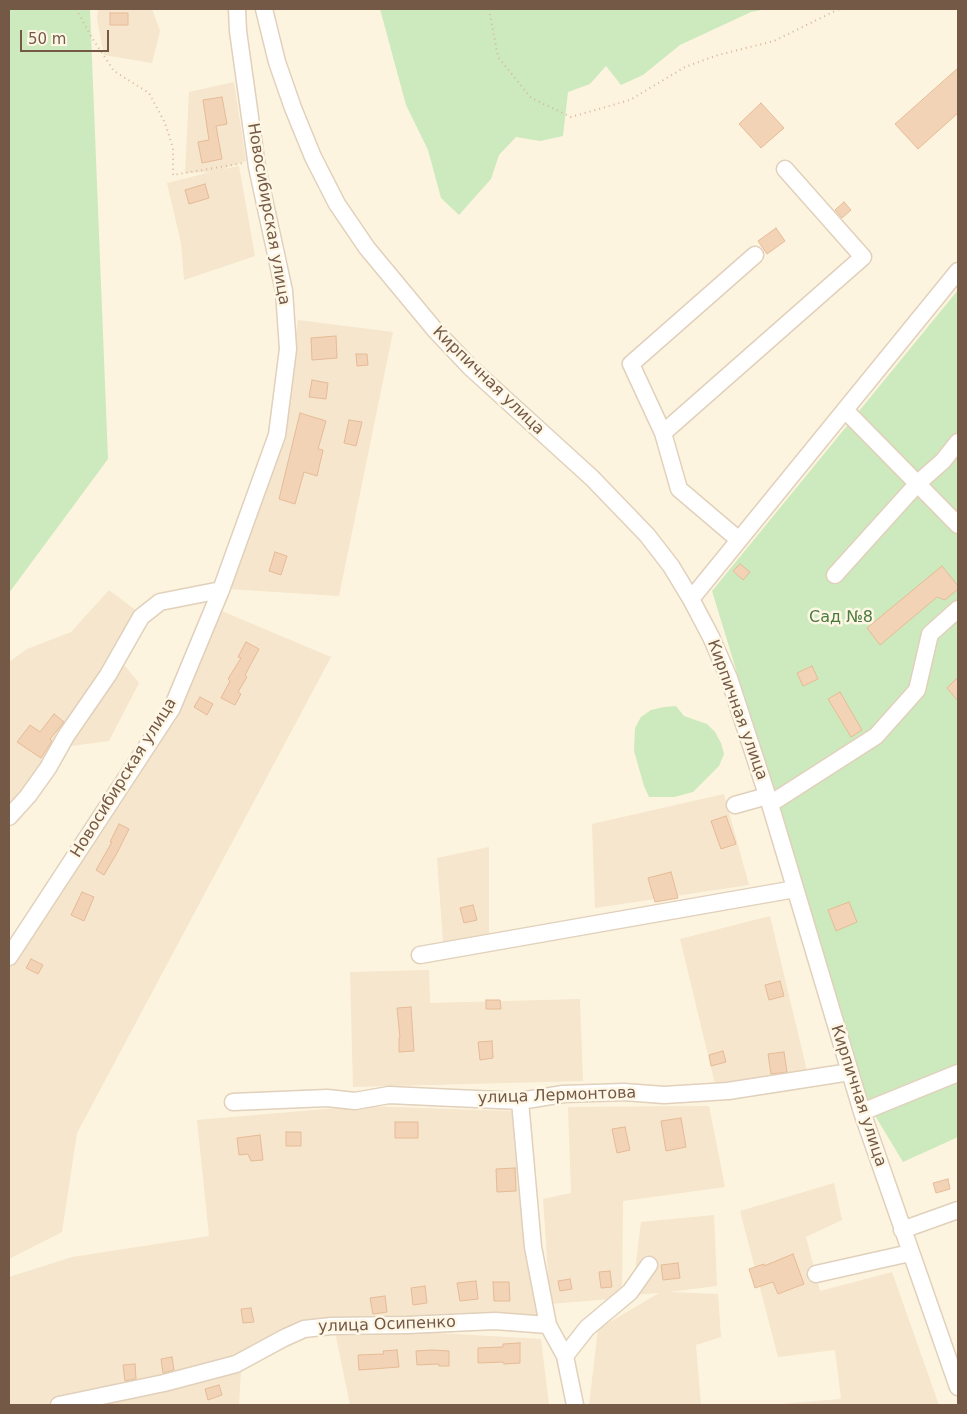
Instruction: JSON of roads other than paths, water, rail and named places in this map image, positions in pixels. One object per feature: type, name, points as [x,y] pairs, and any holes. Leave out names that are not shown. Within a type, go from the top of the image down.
[{"type":"street","name":"Новосибирская улица","points":[[9,957],[172,708],[221,590],[277,435],[288,349],[284,291],[257,167],[238,32],[237,9]]},
{"type":"street","name":"Кирпичная улица","points":[[264,9],[277,62],[292,108],[313,157],[338,204],[367,248],[435,330],[464,361],[592,478],[647,535],[671,566],[712,637],[729,678],[769,800],[862,1112],[958,1387]]},
{"type":"street","points":[[663,433],[863,258],[785,169]]},
{"type":"street","points":[[740,540],[679,489],[663,433],[631,364],[755,255]]},
{"type":"street","points":[[691,599],[958,271]]},
{"type":"street","points":[[845,410],[958,525]]},
{"type":"street","points":[[836,575],[918,484],[943,462],[958,442]]},
{"type":"street","points":[[9,817],[28,796],[48,768],[66,736],[108,675],[141,617],[160,602],[221,590]]},
{"type":"street","points":[[735,805],[769,800],[876,736],[917,690],[930,634],[958,609]]},
{"type":"street","points":[[420,955],[795,889]]},
{"type":"street","name":"улица Лермонтова","points":[[233,1102],[327,1098],[356,1101],[389,1095],[520,1101],[563,1094],[624,1092],[664,1095],[728,1091],[850,1072]]},
{"type":"street","points":[[862,1112],[958,1072]]},
{"type":"street","points":[[520,1101],[534,1247],[548,1325],[565,1356],[575,1405]]},
{"type":"street","points":[[902,1230],[958,1210]]},
{"type":"street","points":[[816,1274],[910,1253]]},
{"type":"street","points":[[565,1356],[587,1328],[630,1292],[649,1265]]},
{"type":"street","name":"улица Осипенко","points":[[59,1405],[164,1383],[236,1364],[304,1329],[331,1326],[495,1321],[548,1325]]},
{"type":"park label","name":"Сад №8","points":[[841,618]]}]
